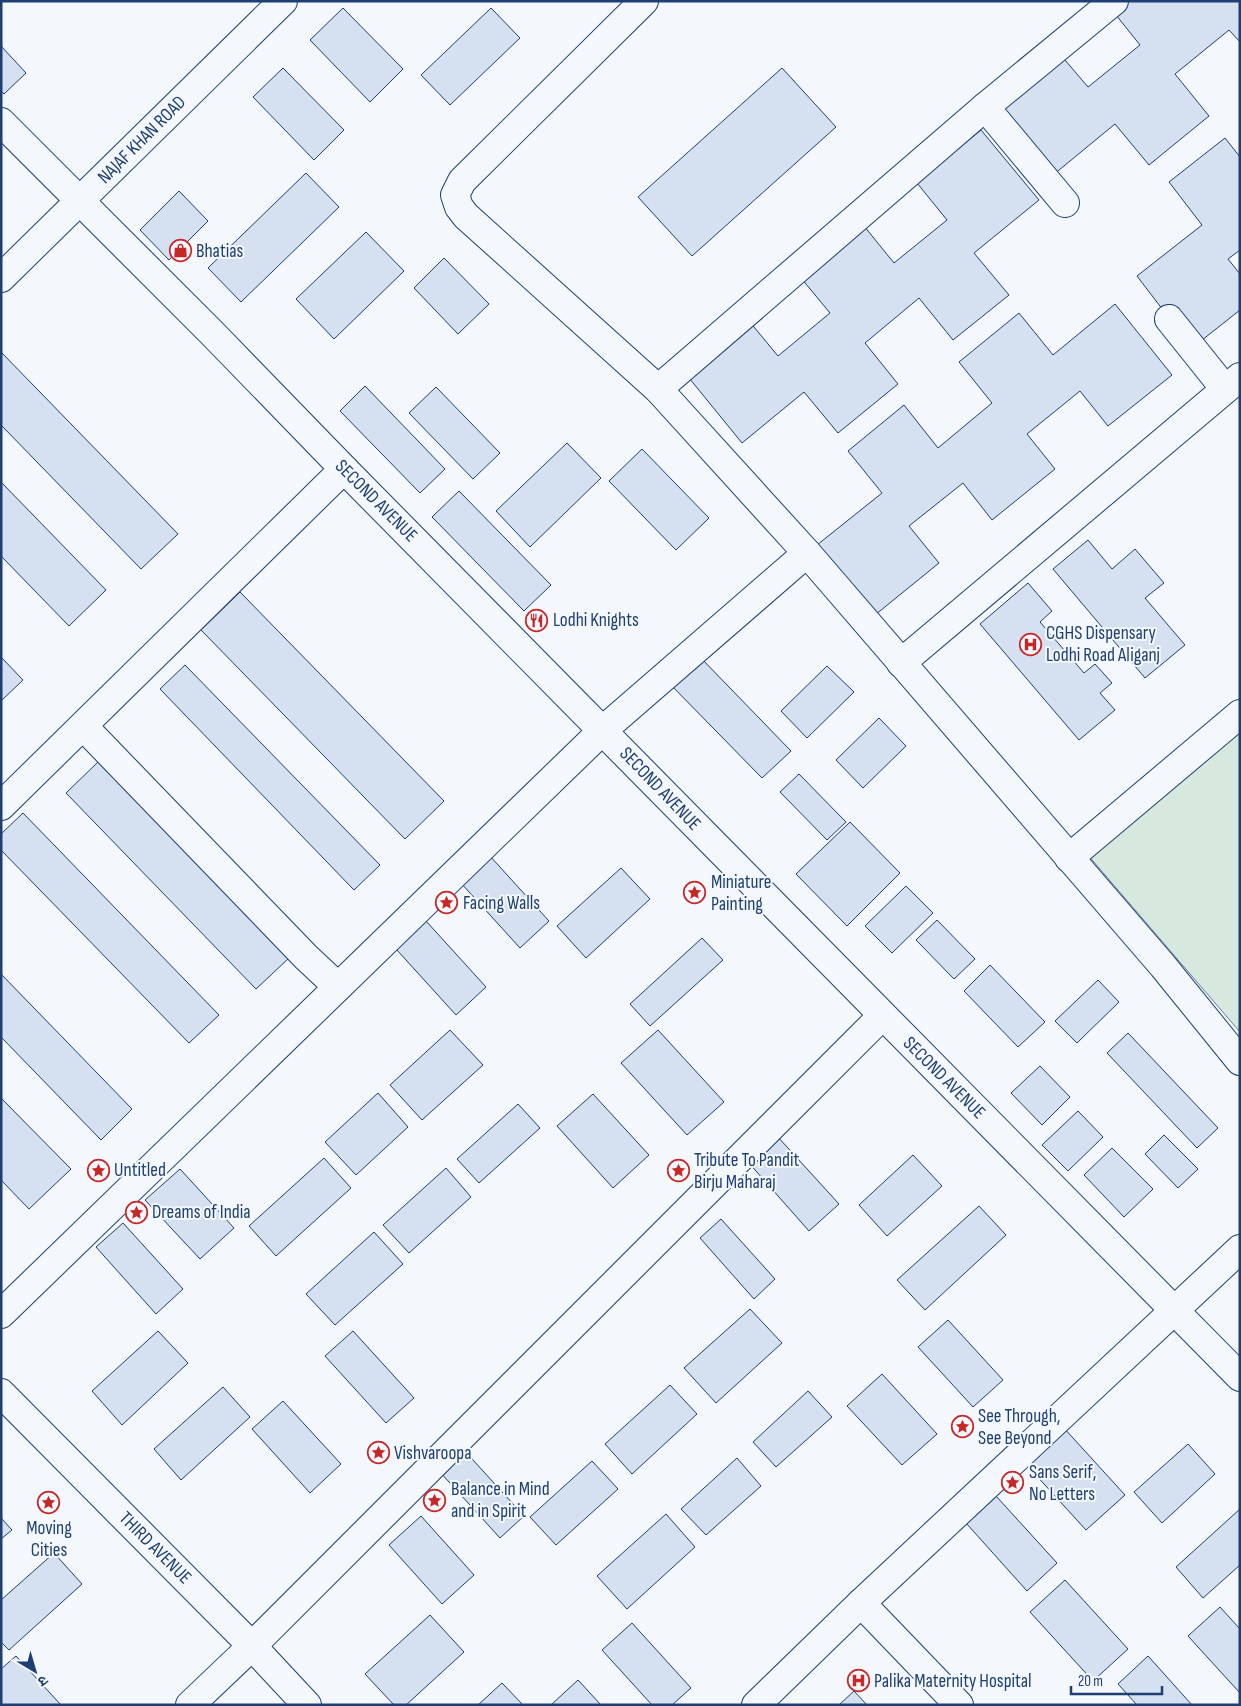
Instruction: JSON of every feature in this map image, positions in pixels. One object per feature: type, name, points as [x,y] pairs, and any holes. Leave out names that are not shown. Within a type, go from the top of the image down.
[{"type":"street","name":"NAJAF KHAN ROAD","points":[[1,278],[283,1]]},
{"type":"street","points":[[644,1],[462,181],[455,195],[459,207],[466,216],[658,389],[807,553],[1163,966],[1240,1061]]},
{"type":"street","points":[[658,389],[985,107],[1114,1]]},
{"type":"street","points":[[985,107],[1065,203]]},
{"type":"street","name":"SECOND AVENUE","points":[[1,122],[206,326],[344,469],[1240,1378]]},
{"type":"street","points":[[901,663],[1236,380],[1169,319]]},
{"type":"street","points":[[1,806],[344,469]]},
{"type":"street","points":[[1,1314],[603,730],[807,553]]},
{"type":"street","points":[[1069,858],[1240,714]]},
{"type":"street","points":[[83,726],[299,950],[338,987]]},
{"type":"street","points":[[190,1705],[252,1646],[882,1016]]},
{"type":"street","points":[[756,1705],[861,1603],[1240,1249]]},
{"type":"street","name":"THIRD AVENUE","points":[[1,1393],[252,1646],[307,1705]]},
{"type":"street","points":[[861,1603],[959,1705]]},
{"type":"shaded area","points":[[1240,723],[1240,1032],[1087,854]]},
{"type":"building","points":[[1122,1],[1240,1],[1240,42],[1229,30],[1175,74],[1209,116],[1149,165],[1115,124],[1053,175],[996,105],[1059,53],[1088,87],[1140,45],[1112,10]]},
{"type":"building","points":[[343,8],[403,69],[370,102],[310,40]]},
{"type":"building","points":[[491,8],[520,38],[450,105],[421,75]]},
{"type":"building","points":[[1,46],[26,73],[4,94],[1,91]]},
{"type":"building","points":[[283,68],[344,130],[314,160],[253,97]]},
{"type":"building","points":[[782,68],[836,127],[692,256],[638,197]]},
{"type":"building","points":[[981,130],[1039,200],[974,253],[1009,295],[953,340],[919,298],[865,343],[898,384],[838,433],[804,392],[742,443],[685,373],[749,321],[778,356],[830,313],[801,278],[864,226],[894,263],[947,220],[917,183]]},
{"type":"building","points":[[1225,138],[1240,157],[1240,250],[1228,259],[1240,274],[1240,310],[1192,348],[1137,276],[1202,225],[1169,182]]},
{"type":"building","points":[[306,173],[339,207],[241,302],[208,268]]},
{"type":"building","points":[[179,191],[208,221],[169,260],[140,230]]},
{"type":"building","points":[[366,232],[404,271],[334,339],[296,299]]},
{"type":"building","points":[[444,258],[489,304],[458,334],[414,288]]},
{"type":"building","points":[[1115,304],[1172,375],[1108,426],[1080,391],[1027,434],[1055,469],[992,520],[963,483],[909,526],[939,563],[875,615],[817,545],[882,493],[848,451],[904,405],[938,448],[992,403],[959,362],[1019,313],[1053,355]]},
{"type":"building","points":[[1,352],[178,534],[141,569],[1,425]]},
{"type":"building","points":[[365,386],[445,469],[420,493],[340,411]]},
{"type":"building","points":[[436,387],[500,453],[473,479],[409,413]]},
{"type":"building","points":[[567,443],[601,478],[530,547],[496,511]]},
{"type":"building","points":[[642,449],[709,518],[676,550],[609,481]]},
{"type":"building","points":[[1,482],[106,590],[69,626],[1,556]]},
{"type":"building","points":[[459,491],[551,585],[524,611],[432,517]]},
{"type":"building","points":[[1088,540],[1112,569],[1135,549],[1164,583],[1145,598],[1185,645],[1145,678],[1053,569]]},
{"type":"building","points":[[1028,583],[1052,611],[1040,622],[1084,673],[1095,664],[1112,683],[1100,693],[1115,710],[1079,740],[980,624]]},
{"type":"building","points":[[240,592],[444,801],[405,839],[201,630]]},
{"type":"building","points":[[698,655],[791,751],[762,778],[669,683]]},
{"type":"building","points":[[1,657],[23,680],[1,701]]},
{"type":"building","points":[[185,665],[380,865],[354,890],[160,689]]},
{"type":"building","points":[[827,666],[854,692],[807,738],[781,711]]},
{"type":"building","points":[[879,718],[906,746],[863,788],[836,760]]},
{"type":"building","points":[[98,762],[289,958],[256,989],[66,793]]},
{"type":"building","points":[[799,774],[846,822],[827,840],[780,792]]},
{"type":"building","points":[[23,813],[219,1015],[189,1043],[1,850],[1,834]]},
{"type":"building","points":[[850,822],[900,873],[847,926],[796,874]]},
{"type":"building","points":[[489,855],[549,921],[520,948],[460,882]]},
{"type":"building","points":[[621,868],[650,899],[586,958],[557,926]]},
{"type":"building","points":[[906,886],[933,913],[892,953],[865,926]]},
{"type":"building","points":[[937,920],[975,959],[954,979],[916,940]]},
{"type":"building","points":[[426,921],[486,987],[456,1015],[396,949]]},
{"type":"building","points":[[702,938],[723,960],[650,1026],[630,1004]]},
{"type":"building","points":[[990,965],[1045,1022],[1018,1047],[964,991]]},
{"type":"building","points":[[1,974],[132,1109],[101,1140],[1,1037]]},
{"type":"building","points":[[1098,980],[1119,1002],[1077,1043],[1055,1021]]},
{"type":"building","points":[[450,1030],[483,1065],[422,1120],[390,1085]]},
{"type":"building","points":[[658,1030],[724,1102],[687,1135],[621,1063]]},
{"type":"building","points":[[1128,1033],[1218,1128],[1197,1148],[1107,1053]]},
{"type":"building","points":[[1040,1066],[1070,1097],[1042,1125],[1011,1093]]},
{"type":"building","points":[[378,1093],[408,1127],[356,1175],[325,1142]]},
{"type":"building","points":[[593,1094],[649,1155],[613,1188],[557,1126]]},
{"type":"building","points":[[1,1098],[71,1169],[29,1209],[1,1180]]},
{"type":"building","points":[[518,1104],[540,1128],[479,1183],[457,1159]]},
{"type":"building","points":[[1078,1111],[1103,1137],[1068,1171],[1042,1145]]},
{"type":"building","points":[[1164,1135],[1198,1169],[1178,1188],[1145,1154]]},
{"type":"building","points":[[777,1136],[839,1204],[809,1231],[748,1162]]},
{"type":"building","points":[[1112,1148],[1153,1189],[1124,1217],[1084,1175]]},
{"type":"building","points":[[913,1155],[942,1186],[887,1236],[859,1205]]},
{"type":"building","points":[[324,1158],[351,1188],[276,1256],[249,1226]]},
{"type":"building","points":[[446,1168],[471,1197],[409,1253],[383,1225]]},
{"type":"building","points":[[180,1169],[234,1228],[200,1259],[145,1200]]},
{"type":"building","points":[[979,1206],[1006,1235],[925,1310],[897,1280]]},
{"type":"building","points":[[721,1219],[775,1279],[754,1299],[700,1238]]},
{"type":"building","points":[[123,1223],[183,1289],[156,1314],[96,1247]]},
{"type":"building","points":[[374,1232],[403,1264],[335,1325],[306,1294]]},
{"type":"building","points":[[750,1309],[782,1343],[716,1403],[684,1368]]},
{"type":"building","points":[[948,1320],[1003,1380],[973,1407],[918,1347]]},
{"type":"building","points":[[158,1331],[188,1363],[122,1425],[92,1391]]},
{"type":"building","points":[[353,1331],[414,1398],[386,1423],[325,1356]]},
{"type":"building","points":[[882,1374],[937,1434],[902,1465],[847,1406]]},
{"type":"building","points":[[670,1385],[697,1414],[632,1474],[605,1444]]},
{"type":"building","points":[[223,1387],[250,1417],[181,1480],[154,1449]]},
{"type":"building","points":[[808,1391],[832,1417],[776,1467],[753,1442]]},
{"type":"building","points":[[283,1401],[341,1464],[310,1493],[252,1429]]},
{"type":"building","points":[[1063,1427],[1125,1495],[1086,1530],[1024,1462]]},
{"type":"building","points":[[1188,1444],[1215,1474],[1162,1523],[1134,1492]]},
{"type":"building","points":[[463,1449],[524,1516],[500,1538],[439,1471]]},
{"type":"building","points":[[737,1458],[761,1486],[706,1535],[681,1509]]},
{"type":"building","points":[[592,1461],[618,1489],[556,1545],[530,1517]]},
{"type":"building","points":[[996,1496],[1057,1563],[1027,1591],[966,1523]]},
{"type":"building","points":[[1240,1509],[1240,1565],[1203,1598],[1176,1567]]},
{"type":"building","points":[[666,1514],[695,1547],[627,1609],[597,1576]]},
{"type":"building","points":[[421,1516],[474,1575],[442,1604],[389,1545]]},
{"type":"building","points":[[1,1518],[12,1530],[1,1539]]},
{"type":"building","points":[[54,1553],[82,1584],[9,1650],[1,1642],[1,1600]]},
{"type":"building","points":[[1065,1580],[1128,1649],[1093,1681],[1030,1612]]},
{"type":"building","points":[[1220,1607],[1240,1629],[1240,1693],[1188,1636]]},
{"type":"building","points":[[430,1615],[464,1652],[406,1705],[394,1705],[365,1674]]},
{"type":"building","points":[[632,1623],[691,1688],[672,1705],[652,1705],[602,1650]]},
{"type":"building","points":[[16,1656],[61,1705],[1,1705],[1,1669]]},
{"type":"building","points":[[1148,1656],[1192,1705],[1137,1705],[1118,1684]]},
{"type":"building","points":[[578,1680],[601,1705],[551,1705]]},
{"type":"building","points":[[502,1683],[523,1705],[478,1705]]},
{"type":"building","points":[[854,1691],[867,1705],[839,1705]]},
{"type":"place","name":"Bhatias","points":[[180,251]]},
{"type":"place","name":"Lodhi Knights","points":[[537,620]]},
{"type":"place","name":"CGHS Dispensary Lodhi Road Aliganj","points":[[1030,644]]},
{"type":"place","name":"Miniature Painting","points":[[695,893]]},
{"type":"place","name":"Facing Walls","points":[[447,903]]},
{"type":"place","name":"Untitled","points":[[98,1170]]},
{"type":"place","name":"Tribute To Pandit Birju Maharaj","points":[[678,1171]]},
{"type":"place","name":"Dreams of India","points":[[136,1212]]},
{"type":"place","name":"See Through, See Beyond","points":[[962,1427]]},
{"type":"place","name":"Vishvaroopa","points":[[378,1453]]},
{"type":"place","name":"Sans Serif, No Letters","points":[[1013,1483]]},
{"type":"place","name":"Balance in Mind and in Spirit","points":[[435,1500]]},
{"type":"place","name":"Moving Cities","points":[[49,1502]]},
{"type":"place","name":"Palika Maternity Hospital","points":[[858,1681]]}]
